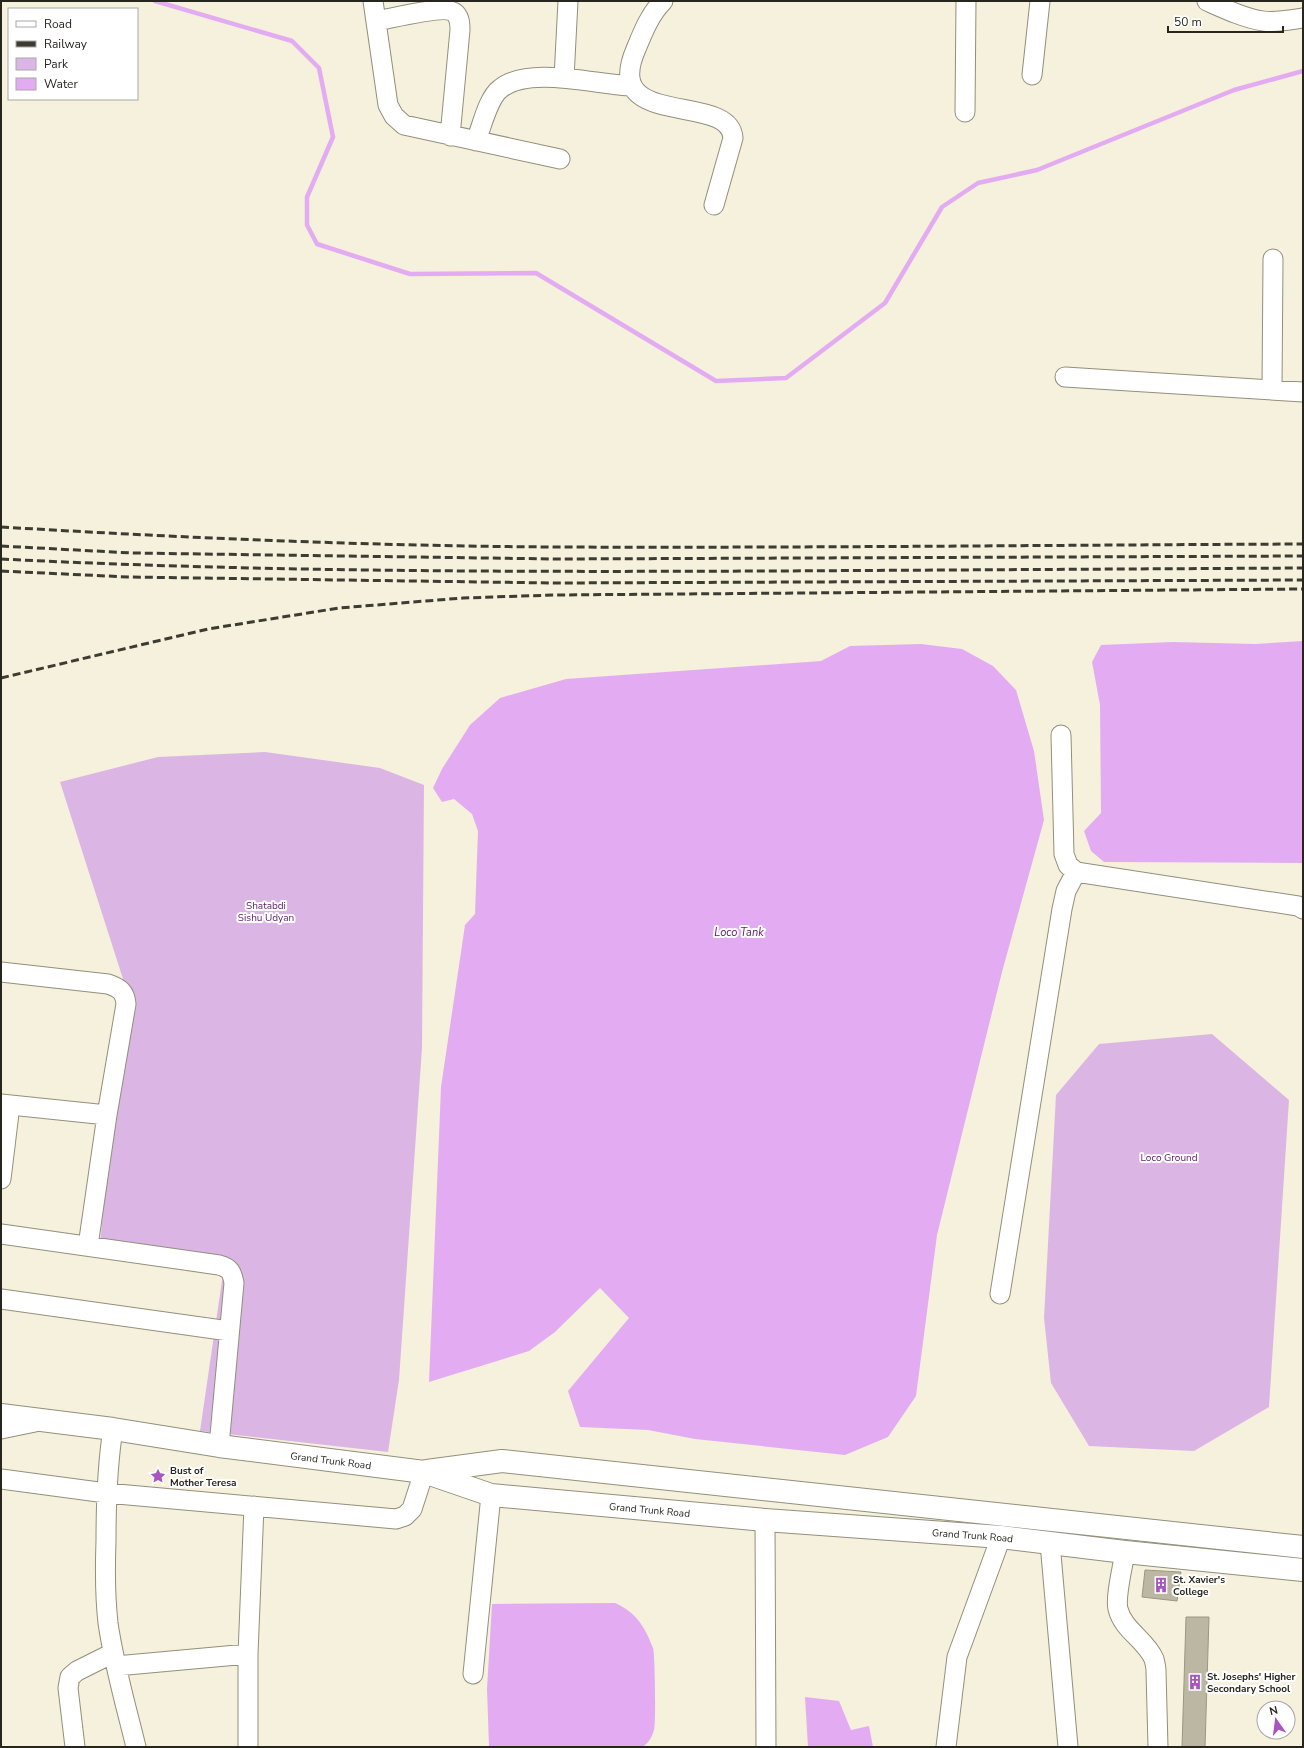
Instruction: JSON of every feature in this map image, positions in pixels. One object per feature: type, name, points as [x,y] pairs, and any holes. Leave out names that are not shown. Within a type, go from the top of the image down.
[{"type":"main road","name":"Grand Trunk Road","points":[[1,1415],[219,1446],[424,1472],[491,1495],[765,1520],[1001,1537],[1125,1552],[1303,1570]]},
{"type":"main road","points":[[424,1472],[502,1461],[1303,1547]]},
{"type":"street","points":[[373,1],[388,105],[394,116],[404,125],[560,159]]},
{"type":"street","points":[[564,78],[568,1]]},
{"type":"street","points":[[663,1],[647,24],[633,55],[630,72],[632,86],[639,96],[652,102],[709,115],[729,125],[733,138],[714,205]]},
{"type":"street","points":[[965,112],[966,1]]},
{"type":"street","points":[[1032,75],[1040,1]]},
{"type":"street","points":[[1208,1],[1251,18],[1264,21],[1303,18]]},
{"type":"street","points":[[376,22],[429,11],[447,10],[454,12],[459,19],[460,30],[450,136]]},
{"type":"street","points":[[476,141],[490,103],[500,89],[511,82],[532,77],[564,78],[612,85],[632,86]]},
{"type":"street","points":[[1272,259],[1272,389]]},
{"type":"street","points":[[1065,377],[1303,392]]},
{"type":"street","points":[[1061,735],[1064,854],[1068,865],[1076,872],[1298,906],[1303,909]]},
{"type":"street","points":[[1000,1294],[1062,909],[1066,891],[1076,872]]},
{"type":"street","points":[[1,972],[108,984],[118,988],[125,994],[126,1004],[107,1115],[88,1246]]},
{"type":"street","points":[[1,1179],[5,1105],[107,1115]]},
{"type":"street","points":[[1,1234],[219,1265],[228,1268],[233,1274],[234,1283],[219,1446]]},
{"type":"street","points":[[1,1299],[229,1331]]},
{"type":"street","points":[[1,1429],[44,1421]]},
{"type":"street","points":[[114,1430],[106,1493],[105,1564],[108,1621],[115,1660],[136,1747]]},
{"type":"street","points":[[1,1479],[106,1493],[396,1519],[405,1516],[412,1509],[424,1472]]},
{"type":"street","points":[[473,1674],[491,1495]]},
{"type":"street","points":[[248,1747],[248,1654],[254,1506]]},
{"type":"street","points":[[765,1520],[766,1747]]},
{"type":"street","points":[[946,1747],[956,1656],[1001,1537]]},
{"type":"street","points":[[1050,1543],[1068,1747]]},
{"type":"street","points":[[1125,1552],[1118,1598],[1118,1609],[1122,1619],[1154,1659],[1156,1671],[1158,1747]]},
{"type":"street","points":[[75,1747],[68,1688],[70,1677],[77,1671],[115,1660],[248,1654]]},
{"type":"green space","name":"Shatabdi Sishu Udyan","points":[[265,752],[380,768],[424,785],[422,1048],[399,1380],[388,1452],[200,1431],[225,1260],[100,1245],[123,979],[60,782],[158,757]]},
{"type":"green space","name":"Loco Ground","points":[[1212,1034],[1289,1100],[1269,1407],[1194,1451],[1089,1446],[1051,1383],[1044,1318],[1056,1095],[1099,1044]]},
{"type":"water","points":[[1303,641],[1303,863],[1104,862],[1091,851],[1084,831],[1101,813],[1100,705],[1092,662],[1101,645],[1173,642],[1255,644]]},
{"type":"water","name":"Loco Tank","points":[[921,644],[962,649],[993,666],[1016,690],[1034,751],[1044,820],[1002,972],[937,1235],[916,1396],[888,1437],[845,1455],[695,1439],[648,1430],[580,1427],[568,1391],[629,1318],[600,1288],[555,1332],[529,1351],[429,1382],[441,1087],[465,925],[475,914],[478,831],[472,814],[454,799],[442,802],[433,788],[442,769],[470,725],[500,698],[566,679],[821,661],[850,646]]},
{"type":"water","points":[[615,1603],[629,1611],[639,1621],[647,1633],[653,1648],[655,1675],[655,1725],[648,1742],[642,1747],[489,1746],[487,1689],[492,1604]]},
{"type":"water","points":[[805,1697],[839,1701],[851,1730],[869,1726],[873,1747],[808,1747]]},
{"type":"building","name":"St. Xavier's College","points":[[1145,1570],[1181,1572],[1177,1601],[1142,1597]]},
{"type":"building","name":"St. Josephs' Higher Secondary School","points":[[1186,1617],[1209,1617],[1205,1747],[1182,1747]]},
{"type":"waterway","points":[[155,1],[292,41],[319,68],[333,137],[307,197],[307,225],[317,244],[410,274],[536,273],[716,381],[786,378],[885,303],[942,207],[978,183],[1037,170],[1234,90],[1303,71]]},
{"type":"railway","points":[[1,527],[279,541],[557,547],[1303,544]]},
{"type":"railway","points":[[1,546],[132,553],[556,559],[1303,556]]},
{"type":"railway","points":[[1,559],[290,569],[484,571],[1303,568]]},
{"type":"railway","points":[[1,571],[128,577],[555,583],[1303,580]]},
{"type":"railway","points":[[1,678],[208,629],[339,608],[463,598],[554,595],[1303,589]]},
{"type":"place","name":"Bust of Mother Teresa","points":[[158,1476]]},
{"type":"place","name":"St. Xavier's College","points":[[1161,1585]]},
{"type":"place","name":"St. Josephs' Higher Secondary School","points":[[1195,1682]]}]
